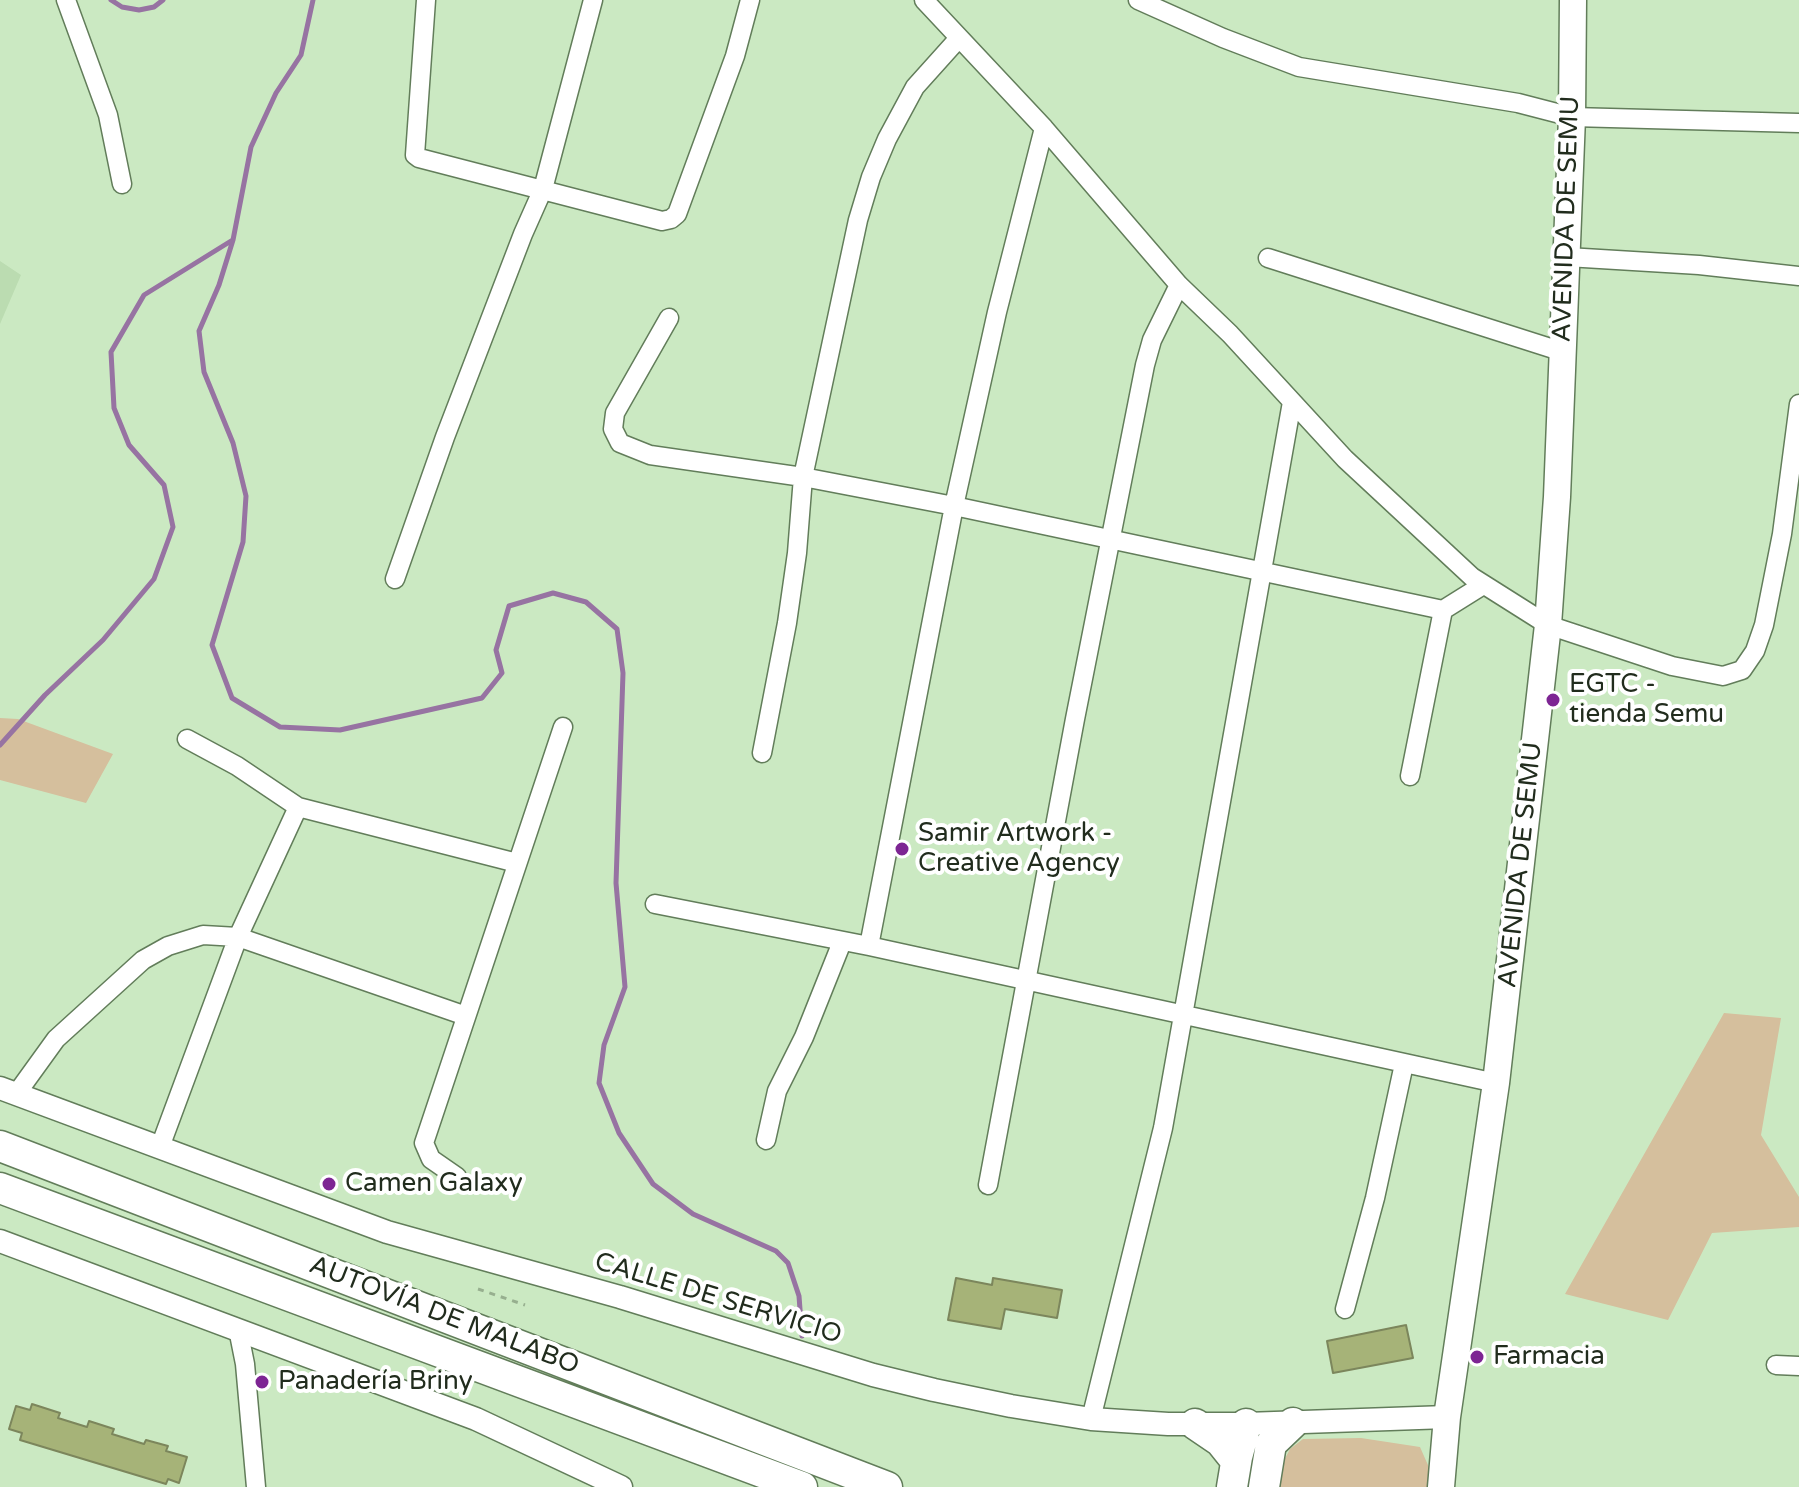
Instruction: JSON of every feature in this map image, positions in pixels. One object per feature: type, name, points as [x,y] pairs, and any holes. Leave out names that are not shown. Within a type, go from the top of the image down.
[{"type":"highway","name":"AUTOVÍA DE MALABO","points":[[0,1146],[887,1487]]},
{"type":"highway","name":"AUTOVÍA DE MALABO","points":[[0,1188],[802,1487]]},
{"type":"highway","points":[[1264,1487],[1271,1444],[1293,1423]]},
{"type":"highway","points":[[1195,1424],[1220,1441],[1234,1474]]},
{"type":"highway","points":[[1234,1474],[1246,1424]]},
{"type":"main road","name":"AVENIDA DE SEMU","points":[[1441,1487],[1447,1417],[1496,1083],[1548,625],[1567,257],[1573,0]]},
{"type":"street","points":[[66,0],[108,115],[122,184]]},
{"type":"street","points":[[426,0],[415,155],[662,221],[677,214],[735,56],[750,0]]},
{"type":"street","points":[[395,579],[445,437],[543,189],[570,97],[593,0]]},
{"type":"street","points":[[924,0],[1044,128],[1179,285],[1230,334],[1345,459],[1483,585],[1548,625],[1672,666],[1723,676],[1742,670],[1755,651],[1764,625],[1782,534],[1799,404]]},
{"type":"street","points":[[1138,0],[1223,38],[1299,67],[1381,83],[1518,103],[1572,117],[1799,123]]},
{"type":"street","points":[[762,753],[787,623],[803,477],[858,220],[887,139],[915,87],[959,38]]},
{"type":"street","points":[[869,946],[954,506],[997,312],[1044,128]]},
{"type":"street","points":[[1567,257],[1699,265],[1799,276]]},
{"type":"street","points":[[1268,258],[1563,352]]},
{"type":"street","points":[[988,1185],[1145,365],[1152,340],[1179,285]]},
{"type":"street","points":[[669,318],[615,413],[613,429],[620,443],[650,455],[803,477],[954,506],[1443,610],[1483,585]]},
{"type":"street","points":[[1091,1419],[1163,1128],[1292,402]]},
{"type":"street","points":[[1410,776],[1443,610]]},
{"type":"street","points":[[457,1177],[431,1159],[424,1143],[563,727]]},
{"type":"street","points":[[187,739],[237,766],[298,807],[517,863]]},
{"type":"street","points":[[160,1147],[238,937],[298,807]]},
{"type":"street","points":[[655,904],[869,946],[1496,1083]]},
{"type":"street","points":[[8,1090],[56,1039],[143,960],[168,946],[203,935],[238,937],[466,1016]]},
{"type":"street","points":[[766,1140],[777,1091],[804,1037],[842,942]]},
{"type":"street","points":[[1345,1309],[1375,1198],[1404,1064]]},
{"type":"street","name":"CALLE DE SERVICIO","points":[[8,1090],[387,1232],[620,1297],[873,1375],[1011,1406],[1091,1419],[1246,1424],[1447,1417]]},
{"type":"street","points":[[0,1241],[476,1419],[621,1487]]},
{"type":"street","points":[[238,1329],[245,1364],[256,1487]]},
{"type":"street","points":[[245,1364],[260,1337]]},
{"type":"street","points":[[1776,1365],[1799,1366]]},
{"type":"path","points":[[478,1289],[525,1305]]},
{"type":"shaded area","points":[[0,261],[21,275],[0,324]]},
{"type":"shaded area","points":[[0,718],[18,719],[113,754],[86,803],[0,780]]},
{"type":"shaded area","points":[[1724,1013],[1781,1018],[1761,1135],[1799,1197],[1799,1227],[1712,1233],[1668,1320],[1565,1294]]},
{"type":"shaded area","points":[[1361,1438],[1420,1447],[1431,1472],[1429,1487],[1280,1487],[1279,1470],[1290,1449],[1303,1439]]},
{"type":"building","points":[[956,1278],[992,1285],[993,1278],[1062,1290],[1057,1318],[1005,1309],[1001,1329],[948,1320]]},
{"type":"building","points":[[1406,1325],[1413,1358],[1333,1373],[1327,1341]]},
{"type":"building","points":[[32,1404],[60,1413],[58,1418],[87,1427],[89,1421],[114,1429],[112,1434],[144,1444],[146,1440],[168,1446],[166,1451],[187,1457],[179,1483],[168,1479],[166,1484],[20,1440],[22,1433],[9,1429],[16,1406],[30,1410]]},
{"type":"waterway","points":[[111,0],[122,7],[139,10],[154,7],[163,0]]},
{"type":"waterway","points":[[313,0],[301,55],[276,93],[251,147],[233,240],[219,285],[199,331],[204,372],[233,443],[246,496],[243,542],[212,645],[232,698],[280,727],[340,730],[482,698],[502,673],[496,650],[509,606],[553,593],[586,602],[617,629],[623,673],[616,883],[625,987],[604,1045],[599,1083],[619,1133],[653,1184],[693,1214],[776,1251],[788,1263],[799,1296],[802,1336]]},
{"type":"waterway","points":[[0,745],[45,695],[103,640],[154,579],[173,527],[164,485],[129,445],[114,408],[111,352],[144,295],[231,241]]},
{"type":"place","name":"EGTC - tienda Semu","points":[[1553,700]]},
{"type":"place","name":"Samir Artwork - Creative Agency","points":[[902,849]]},
{"type":"place","name":"Camen Galaxy","points":[[329,1184]]},
{"type":"place","name":"Farmacia","points":[[1477,1357]]},
{"type":"place","name":"Panadería Briny","points":[[262,1382]]}]
